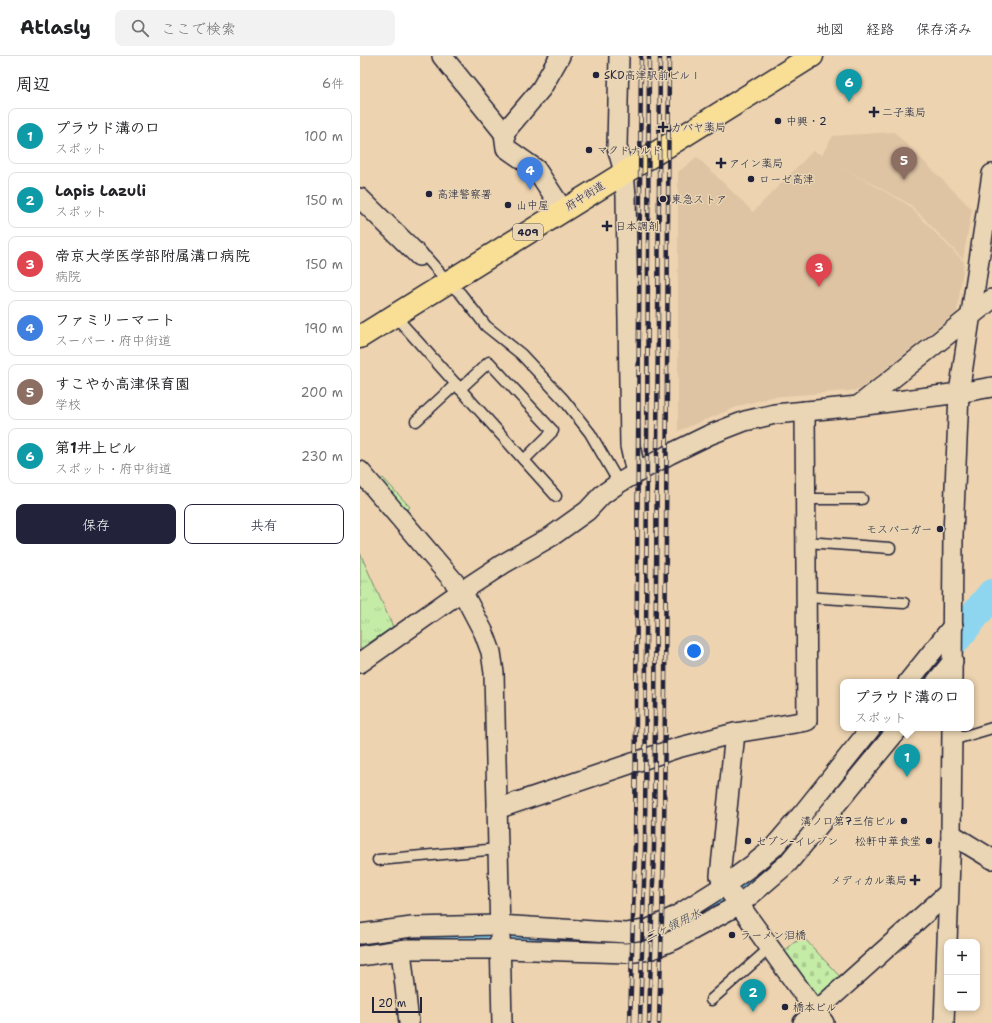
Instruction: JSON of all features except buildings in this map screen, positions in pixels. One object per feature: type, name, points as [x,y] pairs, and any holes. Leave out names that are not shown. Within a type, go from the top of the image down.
[{"type":"highway","name":"府中街道","points":[[360,337],[812,56]]},
{"type":"street","points":[[442,56],[504,133],[506,148],[536,168],[563,210]]},
{"type":"street","points":[[619,56],[617,147],[624,172],[626,204],[630,446],[636,473]]},
{"type":"street","points":[[504,133],[541,89],[555,59]]},
{"type":"street","points":[[952,679],[953,535],[959,393],[970,317],[988,216],[992,174]]},
{"type":"street","points":[[360,198],[419,256]]},
{"type":"street","points":[[858,406],[992,299]]},
{"type":"street","points":[[360,663],[462,591],[503,564],[552,536],[587,511],[602,495],[619,483],[696,441],[745,421],[775,414],[858,406],[959,393],[992,387]]},
{"type":"street","points":[[497,809],[677,748],[735,733],[807,721],[805,411]]},
{"type":"street","points":[[360,471],[462,591],[484,633],[491,652],[494,673],[502,1023]]},
{"type":"street","points":[[911,679],[953,629]]},
{"type":"street","points":[[938,679],[953,657]]},
{"type":"street","points":[[360,934],[412,927],[627,953],[649,950],[674,940],[732,895],[766,883],[802,847],[896,731]]},
{"type":"street","points":[[735,733],[720,876],[770,948],[814,1019],[948,893]]},
{"type":"street","points":[[732,895],[751,866],[772,848],[786,833],[867,733],[881,750]]},
{"type":"street","points":[[944,1023],[951,834],[952,734]]},
{"type":"street","points":[[786,833],[802,847]]},
{"type":"street","points":[[951,834],[992,858]]},
{"type":"street","points":[[360,956],[500,937]]},
{"type":"street","points":[[401,950],[409,1023]]},
{"type":"lane","points":[[419,256],[426,256],[448,282],[461,294],[486,326],[521,354],[564,400],[590,433],[619,483]]},
{"type":"lane","points":[[395,316],[556,496]]},
{"type":"lane","points":[[416,421],[489,362],[553,431],[524,460]]},
{"type":"lane","points":[[806,499],[862,499]]},
{"type":"lane","points":[[806,542],[890,548]]},
{"type":"lane","points":[[806,597],[904,603]]},
{"type":"lane","points":[[974,731],[992,728]]},
{"type":"lane","points":[[952,734],[972,731]]},
{"type":"lane","points":[[378,860],[498,849]]},
{"type":"lane","points":[[711,1000],[770,948]]},
{"type":"shaded area","points":[[894,132],[972,209],[963,259],[911,205],[835,163],[908,205],[964,262],[957,312],[859,390],[771,397],[739,406],[678,431],[678,172],[697,157],[753,212],[813,151],[822,155],[833,136]]},
{"type":"green space","points":[[383,478],[410,507],[403,514],[377,482]]},
{"type":"green space","points":[[360,553],[393,627],[360,649]]},
{"type":"green space","points":[[802,936],[842,979],[815,1002],[782,953]]},
{"type":"waterway","name":"二ヶ領用水","points":[[923,679],[992,594]]},
{"type":"waterway","name":"二ヶ領用水","points":[[360,945],[411,936],[632,943],[673,928],[725,900],[759,874],[788,847],[882,731]]},
{"type":"railway","points":[[630,1023],[635,846],[641,56]]},
{"type":"railway","points":[[640,1023],[645,847],[649,56]]},
{"type":"railway","points":[[649,1023],[654,847],[660,56]]},
{"type":"railway","points":[[659,1023],[664,848],[669,56]]},
{"type":"place","name":"SKD高津駅前ビルⅠ","points":[[596,75]]},
{"type":"place","name":"第1井上ビル","points":[[849,102]]},
{"type":"place","name":"二子薬局","points":[[874,112]]},
{"type":"place","name":"中興・2","points":[[778,121]]},
{"type":"place","name":"カバヤ薬局","points":[[663,127]]},
{"type":"place","name":"マクドナルド","points":[[589,150]]},
{"type":"place","name":"アイン薬局","points":[[721,163]]},
{"type":"place","name":"ローゼ高津","points":[[751,179]]},
{"type":"place","name":"すこやか高津保育園","points":[[904,180]]},
{"type":"place","name":"ファミリーマート","points":[[530,190]]},
{"type":"place","name":"高津警察署","points":[[429,194]]},
{"type":"place","name":"東急ストア","points":[[663,199]]},
{"type":"place","name":"山中屋","points":[[508,205]]},
{"type":"place","name":"日本調剤","points":[[607,226]]},
{"type":"place","name":"帝京大学医学部附属溝口病院","points":[[819,287]]},
{"type":"place","name":"モスバーガー","points":[[940,529]]},
{"type":"place","name":"プラウド溝の口","points":[[907,777]]},
{"type":"place","name":"溝ノ口第7三信ビル","points":[[904,821]]},
{"type":"place","name":"セブン-イレブン","points":[[748,841]]},
{"type":"place","name":"松軒中華食堂","points":[[929,841]]},
{"type":"place","name":"メディカル薬局","points":[[915,880]]},
{"type":"place","name":"ラーメン泪橋","points":[[732,935]]},
{"type":"place","name":"橋本ビル","points":[[785,1007]]},
{"type":"place","name":"Lapis Lazuli","points":[[753,1012]]}]
